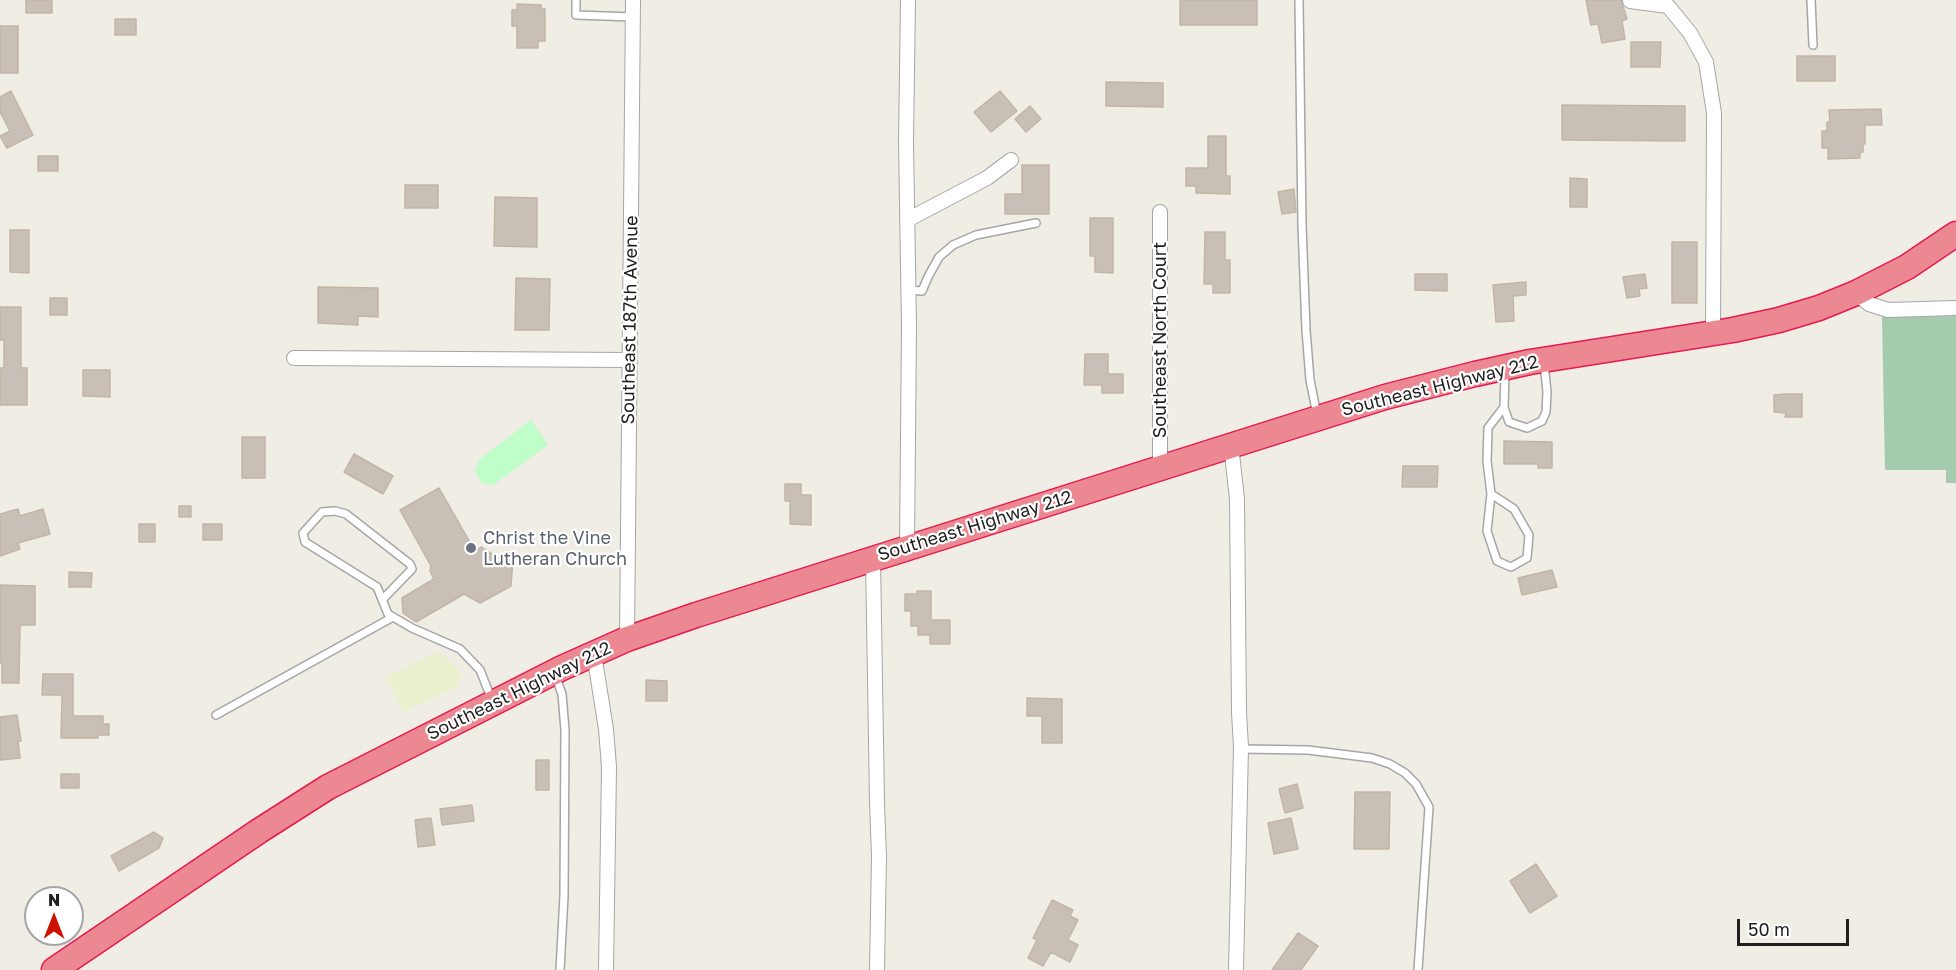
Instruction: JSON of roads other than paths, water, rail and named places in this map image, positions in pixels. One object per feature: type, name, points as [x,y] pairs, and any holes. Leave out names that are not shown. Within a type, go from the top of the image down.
[{"type":"highway","name":"Southeast Highway 212","points":[[54,970],[302,803],[357,771],[554,672],[627,639],[873,558],[1407,391],[1544,360],[1779,320],[1819,308],[1856,293],[1907,267],[1956,234]]},
{"type":"street","name":"Southeast 187th Avenue","points":[[627,639],[633,0]]},
{"type":"street","points":[[907,548],[908,0]]},
{"type":"street","points":[[1630,1],[1668,6],[1690,33],[1706,62],[1714,113],[1713,333]]},
{"type":"street","points":[[907,220],[987,178],[1011,160]]},
{"type":"street","name":"Southeast North Court","points":[[1160,212],[1160,468]]},
{"type":"street","points":[[1856,293],[1869,304],[1888,310],[1956,308]]},
{"type":"street","points":[[294,358],[629,360]]},
{"type":"street","points":[[1231,445],[1237,499],[1241,749],[1236,970]]},
{"type":"street","points":[[873,558],[879,856],[877,970]]},
{"type":"street","points":[[594,654],[606,729],[609,767],[606,970]]},
{"type":"lane","points":[[576,0],[576,15],[633,17]]},
{"type":"lane","points":[[1299,0],[1306,330],[1310,380],[1317,418]]},
{"type":"lane","points":[[1811,0],[1813,45]]},
{"type":"lane","points":[[908,290],[922,291],[939,257],[952,245],[976,235],[1036,223]]},
{"type":"lane","points":[[1505,368],[1504,407],[1509,422],[1527,428],[1542,421],[1546,412],[1544,360]]},
{"type":"lane","points":[[1491,494],[1514,509],[1529,535],[1527,558],[1512,567],[1497,561],[1487,531],[1491,494],[1487,461],[1488,428],[1504,407]]},
{"type":"lane","points":[[382,599],[411,569],[410,564],[346,514],[335,511],[322,512],[303,533],[305,542],[377,587],[388,614],[412,628],[460,649],[480,670],[493,703]]},
{"type":"lane","points":[[216,715],[393,617]]},
{"type":"lane","points":[[554,672],[562,694],[565,730],[564,896],[560,970]]},
{"type":"lane","points":[[1241,749],[1308,750],[1372,758],[1390,764],[1405,773],[1416,784],[1429,807],[1418,970]]},
{"type":"place","name":"Christ the Vine Lutheran Church","points":[[471,548]]}]
